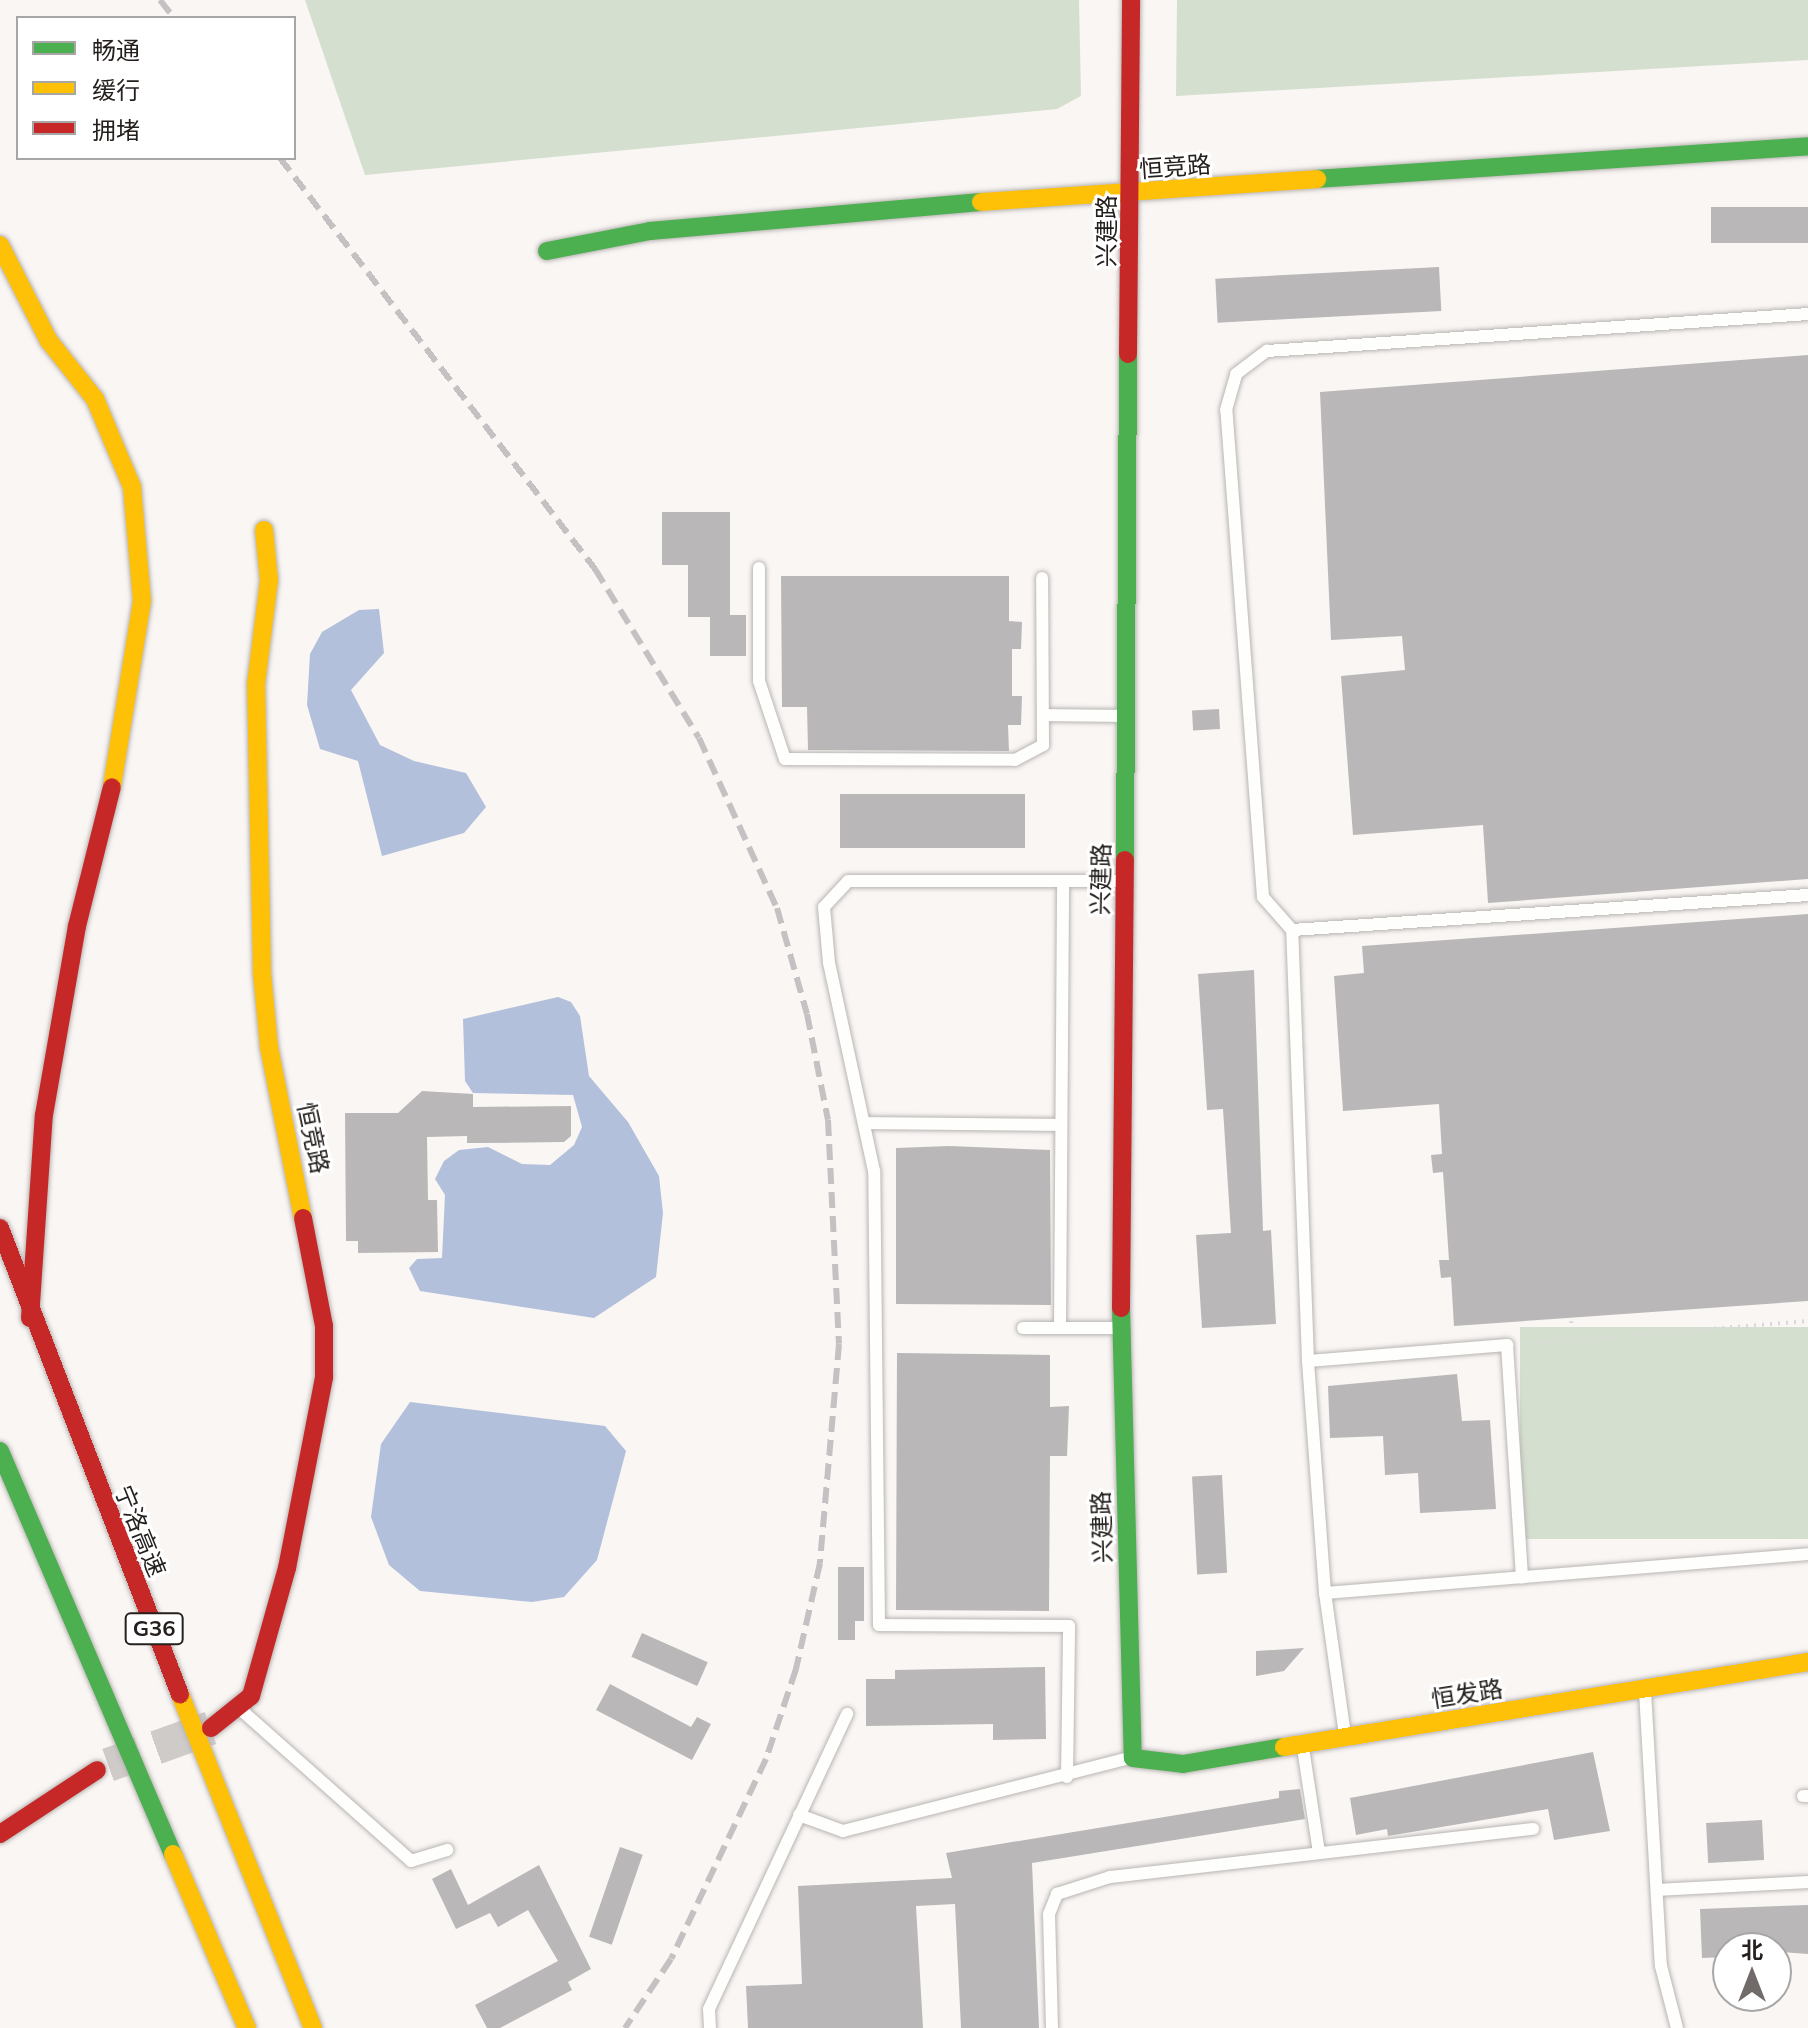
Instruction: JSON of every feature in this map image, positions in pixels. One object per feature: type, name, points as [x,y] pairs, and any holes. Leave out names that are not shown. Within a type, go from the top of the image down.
[{"type":"main road","name":"兴建路","points":[[1131,0],[1121,1328],[1133,1758]]},
{"type":"main road","name":"恒竞路","points":[[547,251],[650,231],[1808,146]]},
{"type":"main road","points":[[0,245],[49,341],[95,399],[132,487],[142,601],[120,755],[77,926],[44,1115],[30,1318]]},
{"type":"main road","name":"恒竞路","points":[[211,1728],[251,1696],[287,1568],[324,1377],[324,1326],[269,1047],[262,973],[256,684],[269,580],[264,530]]},
{"type":"main road","name":"宁洛高速","points":[[0,1228],[30,1318],[313,2028]]},
{"type":"main road","points":[[0,1451],[247,2028]]},
{"type":"main road","name":"恒发路","points":[[1133,1758],[1183,1764],[1808,1662]]},
{"type":"main road","points":[[0,1834],[97,1770]]},
{"type":"lane","points":[[1345,1738],[1325,1593],[1308,1361],[1292,930],[1263,897],[1226,410],[1236,374],[1267,351],[1808,314]]},
{"type":"lane","points":[[759,568],[759,681],[785,759],[1015,760],[1043,745],[1042,578]]},
{"type":"lane","points":[[1043,715],[1127,716]]},
{"type":"lane","points":[[1067,1777],[1069,1626],[879,1625],[881,1349],[874,1171],[829,963],[824,907],[848,881],[1125,881]]},
{"type":"lane","points":[[1060,1328],[1063,881]]},
{"type":"lane","points":[[1292,930],[1808,895]]},
{"type":"lane","points":[[866,1123],[1061,1125]]},
{"type":"lane","points":[[1023,1328],[1121,1328]]},
{"type":"lane","points":[[1308,1361],[1507,1345],[1522,1578]]},
{"type":"lane","points":[[1325,1593],[1808,1554]]},
{"type":"lane","points":[[1645,1691],[1661,1966],[1677,2028]]},
{"type":"lane","points":[[238,1707],[411,1861],[447,1850]]},
{"type":"lane","points":[[710,2028],[709,2009],[847,1714]]},
{"type":"lane","points":[[1303,1744],[1319,1853]]},
{"type":"lane","points":[[799,1815],[843,1831],[1133,1758]]},
{"type":"lane","points":[[1052,2028],[1049,1914],[1057,1894],[1110,1877],[1533,1829]]},
{"type":"lane","points":[[1657,1890],[1808,1882]]},
{"type":"path","points":[[1571,1321],[1573,1340]]},
{"type":"path","points":[[1507,1345],[1808,1321]]},
{"type":"green space","points":[[305,0],[1079,0],[1081,96],[1057,109],[365,175]]},
{"type":"green space","points":[[1177,0],[1808,0],[1808,60],[1176,96]]},
{"type":"green space","points":[[1520,1327],[1808,1327],[1808,1539],[1520,1539]]},
{"type":"water","points":[[379,609],[384,653],[351,690],[380,745],[414,761],[466,773],[486,807],[464,833],[382,856],[358,761],[320,749],[307,705],[310,654],[322,632],[359,610]]},
{"type":"water","points":[[558,997],[571,1002],[580,1016],[589,1076],[628,1122],[659,1176],[663,1213],[656,1277],[594,1318],[420,1291],[409,1268],[417,1259],[442,1258],[445,1195],[435,1179],[444,1161],[459,1150],[488,1147],[522,1164],[550,1165],[574,1145],[582,1127],[573,1095],[473,1093],[465,1081],[463,1019]]},
{"type":"water","points":[[410,1402],[605,1426],[626,1451],[597,1560],[564,1597],[532,1602],[420,1591],[389,1565],[371,1517],[381,1444]]},
{"type":"building","points":[[1711,207],[1808,207],[1808,243],[1711,243]]},
{"type":"building","points":[[1439,267],[1441,311],[1218,323],[1215,279]]},
{"type":"building","points":[[1808,355],[1808,879],[1488,903],[1483,825],[1353,835],[1341,676],[1405,670],[1402,636],[1331,640],[1320,392]]},
{"type":"building","points":[[662,512],[730,512],[730,615],[746,615],[746,656],[710,656],[710,617],[688,617],[688,565],[662,565]]},
{"type":"building","points":[[781,576],[1009,576],[1009,621],[1022,622],[1021,649],[1012,649],[1012,696],[1022,696],[1021,725],[1008,725],[1009,751],[808,750],[807,707],[782,707]]},
{"type":"building","points":[[1219,709],[1220,729],[1193,730],[1192,710]]},
{"type":"building","points":[[840,794],[1025,794],[1025,848],[840,848]]},
{"type":"building","points":[[1808,914],[1808,1301],[1454,1326],[1451,1277],[1441,1278],[1439,1260],[1449,1260],[1443,1172],[1433,1173],[1431,1155],[1442,1154],[1439,1104],[1343,1111],[1334,976],[1364,973],[1362,946]]},
{"type":"building","points":[[1254,970],[1263,1231],[1271,1230],[1276,1324],[1202,1328],[1196,1235],[1231,1233],[1223,1109],[1207,1110],[1198,974]]},
{"type":"building","points":[[422,1091],[473,1094],[473,1107],[571,1106],[571,1136],[564,1142],[483,1143],[467,1143],[467,1136],[427,1137],[428,1200],[437,1200],[438,1252],[358,1253],[358,1241],[346,1241],[345,1113],[398,1113]]},
{"type":"building","points":[[949,1146],[1050,1150],[1051,1305],[896,1304],[896,1148]]},
{"type":"building","points":[[897,1353],[1050,1355],[1050,1407],[1069,1406],[1067,1456],[1050,1456],[1049,1611],[896,1610]]},
{"type":"building","points":[[1457,1374],[1462,1421],[1490,1420],[1496,1509],[1420,1513],[1418,1473],[1385,1475],[1383,1436],[1330,1438],[1328,1386]]},
{"type":"building","points":[[1222,1475],[1227,1573],[1197,1574],[1192,1477]]},
{"type":"building","points":[[838,1567],[864,1567],[864,1621],[855,1621],[855,1640],[838,1640]]},
{"type":"building","points":[[642,1633],[708,1662],[697,1686],[631,1657]]},
{"type":"building","points":[[1304,1648],[1284,1671],[1256,1676],[1256,1651]]},
{"type":"building","points":[[1045,1667],[1046,1739],[993,1740],[993,1724],[866,1726],[866,1679],[895,1679],[895,1670]]},
{"type":"building","points":[[610,1684],[691,1727],[697,1717],[711,1724],[692,1760],[596,1710]]},
{"type":"building","points":[[1593,1752],[1610,1831],[1554,1840],[1548,1809],[1388,1836],[1387,1829],[1356,1835],[1350,1798]]},
{"type":"building","points":[[1300,1789],[1305,1819],[1032,1863],[1039,2028],[961,2028],[955,1904],[916,1906],[923,2028],[748,2028],[746,1986],[802,1984],[798,1886],[952,1878],[946,1853],[1279,1798],[1279,1791]]},
{"type":"building","points":[[1762,1820],[1764,1860],[1708,1863],[1706,1823]]},
{"type":"building","points":[[620,1847],[643,1855],[612,1945],[589,1937]]},
{"type":"building","points":[[539,1865],[591,1969],[568,1982],[572,1990],[500,2028],[487,2028],[475,2005],[558,1961],[528,1910],[498,1927],[490,1913],[456,1929],[432,1879],[451,1869],[468,1905]]},
{"type":"building","points":[[1808,1905],[1808,1954],[1792,1953],[1792,1932],[1712,1932],[1712,1958],[1702,1958],[1700,1909]]},
{"type":"tunnel","points":[[108,1765],[211,1728]]},
{"type":"railway","points":[[160,0],[172,16]]},
{"type":"railway","points":[[282,160],[595,569],[699,738],[777,908],[807,1014],[828,1120],[839,1344],[820,1563],[796,1669],[766,1759],[671,1959],[625,2028]]},
{"type":"traffic: fast","points":[[1317,179],[1808,146]]},
{"type":"traffic: fast","points":[[547,251],[650,231],[981,202]]},
{"type":"traffic: fast","points":[[1125,860],[1128,354]]},
{"type":"traffic: fast","points":[[1121,1308],[1133,1758],[1183,1764],[1284,1747]]},
{"type":"traffic: fast","points":[[0,1451],[173,1854]]},
{"type":"traffic: slow","points":[[981,202],[1317,179]]},
{"type":"traffic: slow","points":[[0,245],[49,341],[95,399],[132,487],[142,601],[112,787]]},
{"type":"traffic: slow","points":[[264,530],[269,580],[256,684],[262,973],[269,1047],[303,1218]]},
{"type":"traffic: slow","points":[[1284,1747],[1808,1662]]},
{"type":"traffic: slow","points":[[180,1694],[313,2028]]},
{"type":"traffic: slow","points":[[173,1854],[247,2028]]},
{"type":"traffic: jam","points":[[1128,354],[1131,0]]},
{"type":"traffic: jam","points":[[30,1318],[44,1115],[77,926],[112,787]]},
{"type":"traffic: jam","points":[[1121,1308],[1125,860]]},
{"type":"traffic: jam","points":[[211,1728],[251,1696],[287,1568],[324,1377],[324,1326],[303,1218]]},
{"type":"traffic: jam","points":[[0,1228],[180,1694]]},
{"type":"traffic: jam","points":[[0,1834],[97,1770]]}]
